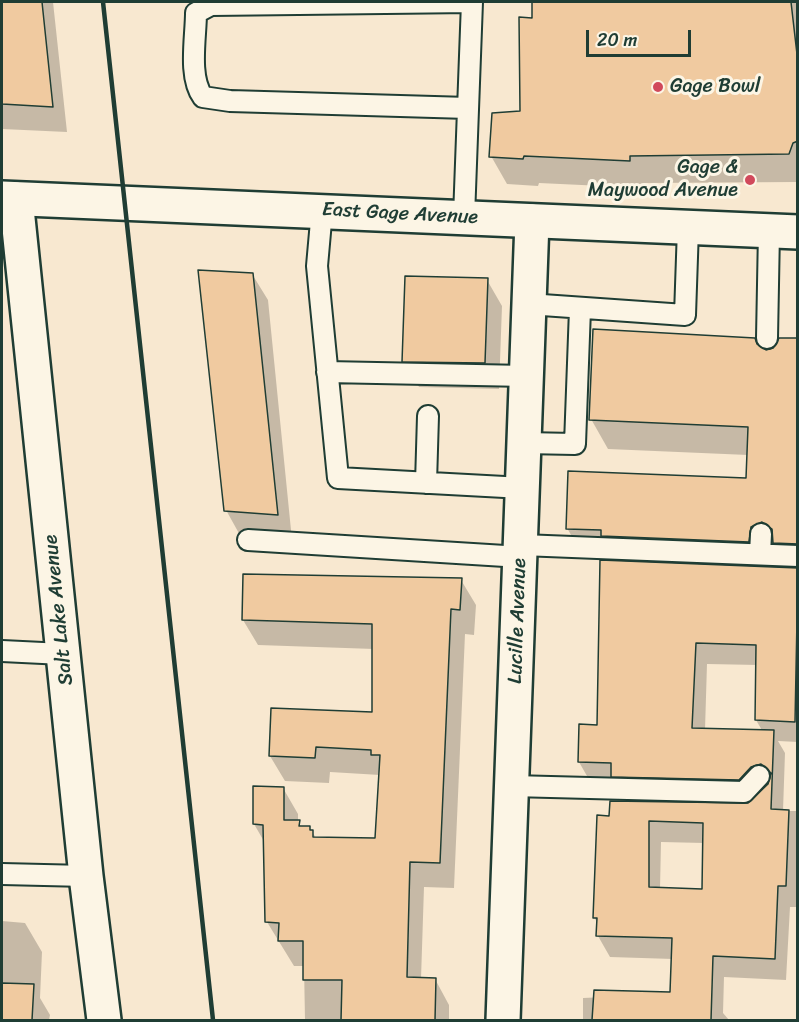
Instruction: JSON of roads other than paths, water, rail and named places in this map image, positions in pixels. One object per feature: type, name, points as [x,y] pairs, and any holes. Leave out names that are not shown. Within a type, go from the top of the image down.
[{"type":"street","name":"East Gage Avenue","points":[[9,198],[783,231]]},
{"type":"street","name":"Salt Lake Avenue","points":[[9,198],[104,1020]]},
{"type":"street","name":"Lucille Avenue","points":[[503,1020],[532,221]]},
{"type":"lane","points":[[464,217],[472,2],[211,5],[196,13],[196,75],[198,90],[203,97],[230,101],[468,108]]},
{"type":"lane","points":[[322,210],[317,266],[338,478],[523,488]]},
{"type":"lane","points":[[528,304],[685,315],[688,228]]},
{"type":"lane","points":[[767,338],[783,231]]},
{"type":"lane","points":[[524,443],[575,444],[580,309]]},
{"type":"lane","points":[[327,372],[526,376]]},
{"type":"lane","points":[[426,483],[428,416]]},
{"type":"lane","points":[[760,554],[761,534]]},
{"type":"lane","points":[[248,540],[521,551],[798,556]]},
{"type":"lane","points":[[2,651],[63,654]]},
{"type":"lane","points":[[512,786],[744,792],[759,776]]},
{"type":"lane","points":[[2,874],[86,876]]},
{"type":"railway","points":[[103,2],[213,1020]]},
{"type":"place","name":"Gage Bowl","points":[[658,87]]},
{"type":"place","name":"Gage & Maywood Avenue","points":[[750,180]]}]
